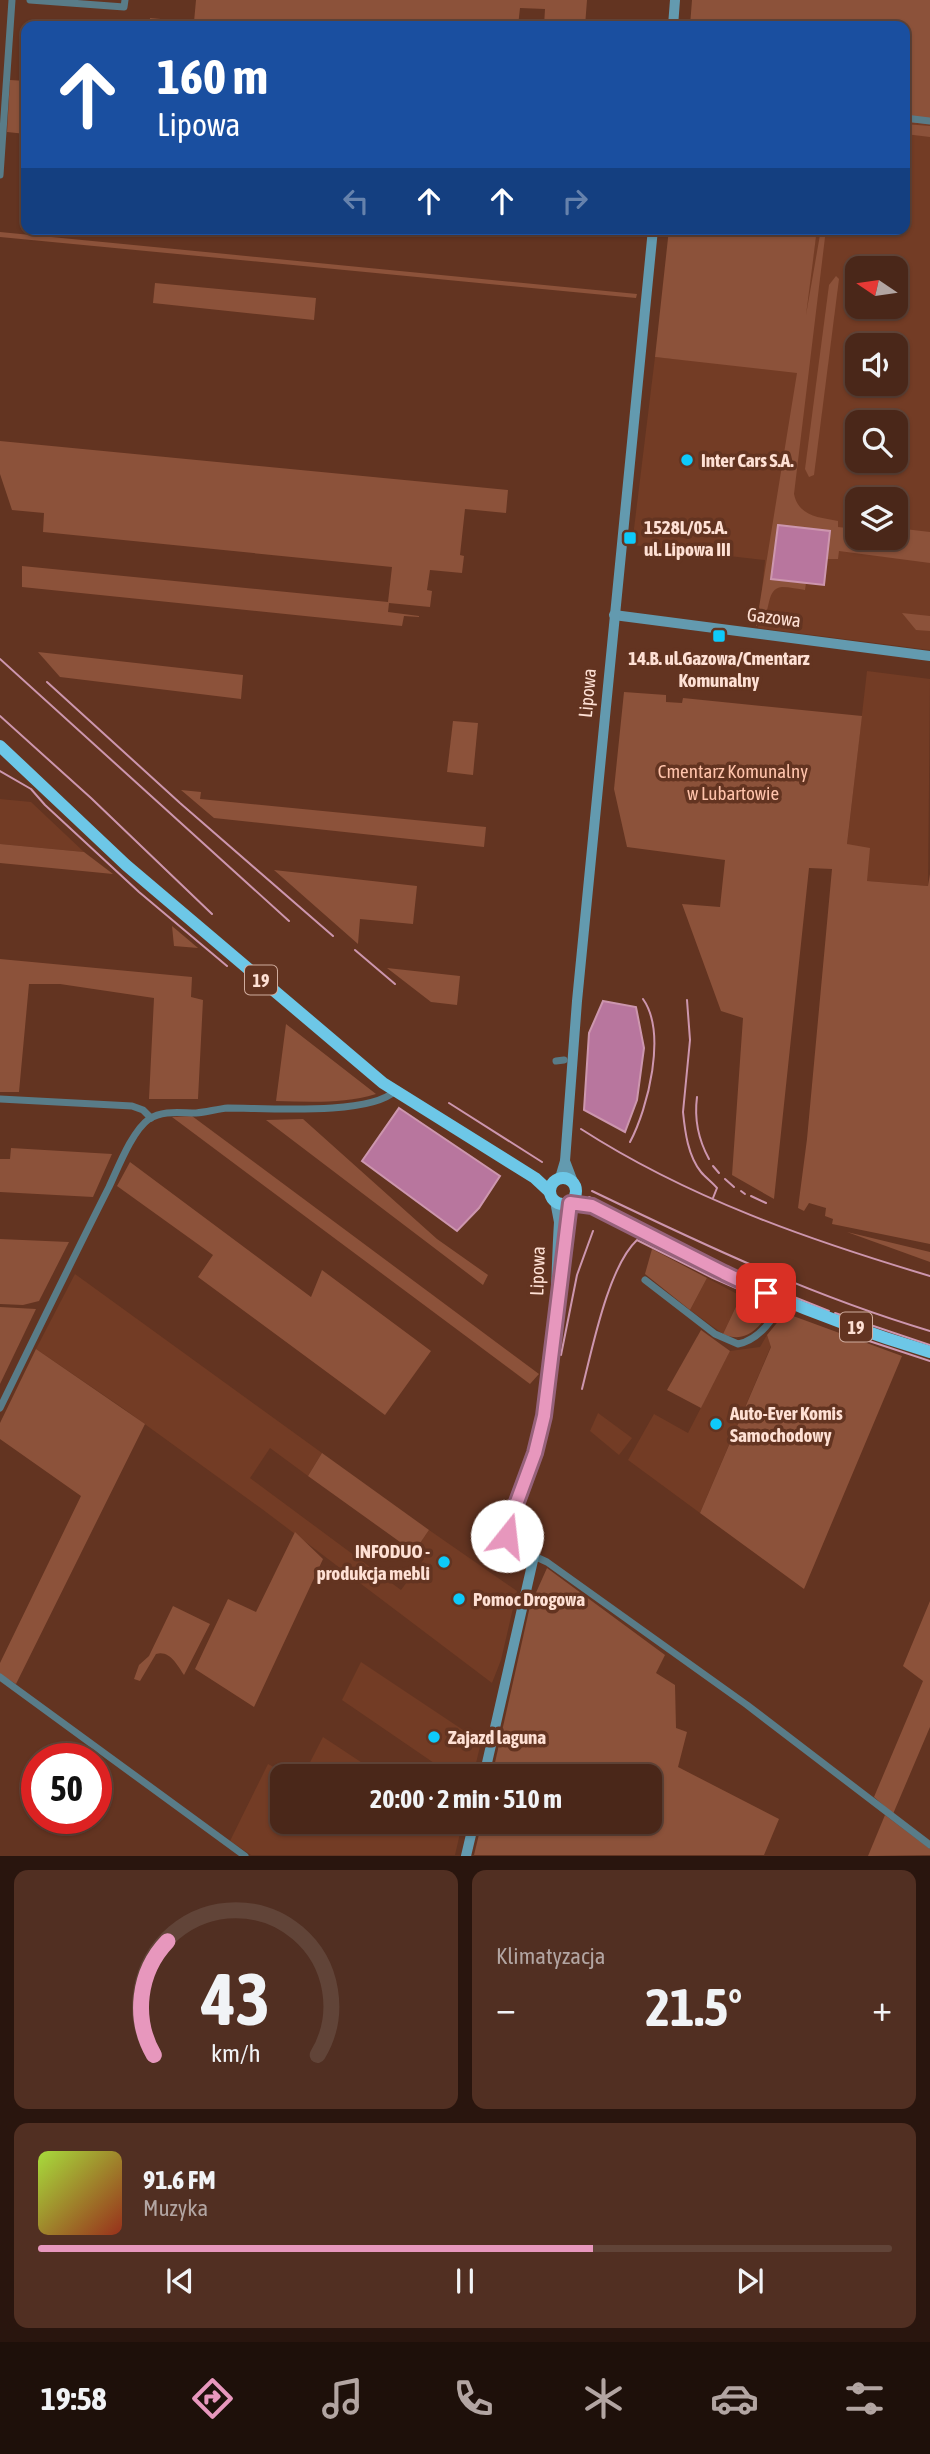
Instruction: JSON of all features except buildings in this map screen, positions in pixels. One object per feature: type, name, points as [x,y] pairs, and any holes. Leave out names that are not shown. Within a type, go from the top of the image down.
[{"type":"highway","name":"19","points":[[0,746],[126,865],[395,1091],[535,1178],[724,1273],[783,1299],[930,1352]]},
{"type":"street","points":[[0,175],[3,93],[12,0]]},
{"type":"street","points":[[30,0],[124,8],[125,0]]},
{"type":"street","points":[[674,21],[676,0]]},
{"type":"street","points":[[910,119],[930,121]]},
{"type":"street","name":"Lipowa","points":[[534,1556],[515,1549],[507,1536],[507,1529],[535,1453],[552,1366],[559,1222],[564,1192],[577,1001],[652,235]]},
{"type":"street","name":"Gazowa","points":[[614,615],[930,656]]},
{"type":"street","points":[[0,1408],[135,1135],[151,1118],[170,1112],[199,1113],[226,1108],[351,1106],[385,1098],[395,1091]]},
{"type":"street","points":[[0,1099],[132,1106],[143,1110],[151,1118]]},
{"type":"street","points":[[645,1280],[715,1334],[732,1343],[745,1343],[759,1334],[783,1299]]},
{"type":"street","points":[[487,1764],[534,1556],[547,1562],[747,1705],[930,1845]]},
{"type":"street","points":[[0,1677],[246,1856]]},
{"type":"street","points":[[466,1856],[471,1834]]},
{"type":"shaded area","points":[[910,122],[930,124],[930,650],[758,628],[765,560],[632,545],[655,357],[686,360],[809,284],[816,235],[910,235]]},
{"type":"shaded area","points":[[778,525],[830,531],[824,585],[771,579]]},
{"type":"shaded area","points":[[867,671],[930,679],[928,886],[866,881],[847,844]]},
{"type":"shaded area","points":[[0,799],[31,802],[84,852],[0,844]]},
{"type":"shaded area","points":[[603,1001],[636,1007],[644,1048],[637,1100],[625,1132],[584,1110],[589,1033]]},
{"type":"shaded area","points":[[399,1108],[500,1176],[479,1208],[457,1231],[362,1161]]},
{"type":"shaded area","points":[[75,1274],[322,1453],[308,1476],[270,1448],[250,1478],[401,1590],[424,1559],[414,1552],[429,1530],[517,1591],[501,1660],[492,1683],[262,1509],[36,1349]]},
{"type":"shaded area","points":[[707,1278],[741,1296],[723,1334],[690,1310]]},
{"type":"shaded area","name":"Auto-Ever Komis Samochodowy","points":[[767,1335],[771,1346],[700,1513],[628,1460],[654,1414],[688,1433],[730,1351],[760,1347]]},
{"type":"shaded area","points":[[598,1413],[632,1438],[619,1455],[590,1431]]},
{"type":"shaded area","points":[[361,1662],[481,1742],[476,1764],[435,1764],[342,1700]]},
{"type":"shaded area","points":[[323,1737],[364,1764],[309,1764]]},
{"type":"shaded area","points":[[268,1764],[270,1834],[460,1834],[455,1855],[251,1855],[230,1841]]},
{"type":"green space","points":[[196,0],[587,0],[585,21],[544,21],[545,9],[520,8],[519,21],[194,21]]},
{"type":"green space","points":[[692,0],[930,0],[930,124],[910,122],[910,21],[690,21]]},
{"type":"green space","points":[[150,18],[183,21],[150,21]]},
{"type":"green space","points":[[10,80],[21,81],[21,133],[7,132]]},
{"type":"green space","points":[[910,124],[930,126],[930,137],[910,135]]},
{"type":"green space","points":[[0,232],[637,294],[636,298],[0,237]]},
{"type":"green space","points":[[668,235],[816,235],[806,315],[820,235],[825,235],[794,494],[805,512],[838,521],[838,527],[845,528],[845,550],[908,550],[908,529],[930,532],[930,563],[839,551],[838,559],[827,559],[830,531],[772,579],[806,583],[805,590],[785,587],[776,589],[772,593],[762,622],[756,626],[797,373],[655,357]]},
{"type":"green space","points":[[836,276],[839,279],[814,475],[809,477],[805,469],[829,285]]},
{"type":"green space","points":[[155,283],[316,298],[314,320],[153,303]]},
{"type":"green space","points":[[0,441],[508,490],[506,513],[465,509],[460,555],[464,556],[462,573],[430,570],[427,590],[432,591],[430,607],[389,603],[388,612],[419,616],[404,616],[402,626],[22,587],[22,566],[388,602],[392,567],[43,532],[44,513],[12,510],[0,474]]},
{"type":"green space","points":[[902,613],[930,616],[930,631],[916,630]]},
{"type":"green space","points":[[38,652],[243,675],[241,699],[60,677]]},
{"type":"green space","name":"Cmentarz Komunalny w Lubartowie","points":[[624,692],[666,695],[666,702],[682,703],[683,698],[862,716],[847,844],[870,848],[867,881],[928,886],[930,874],[930,1244],[832,1224],[833,1219],[825,1216],[826,1208],[809,1203],[804,1211],[798,1208],[832,869],[809,868],[774,1199],[732,1175],[743,1018],[721,1011],[682,904],[720,907],[725,860],[627,847],[614,789]]},
{"type":"green space","points":[[453,721],[478,723],[473,775],[447,772]]},
{"type":"green space","points":[[181,790],[201,792],[200,799],[486,827],[484,847],[214,818]]},
{"type":"green space","points":[[0,844],[84,852],[113,874],[0,863]]},
{"type":"green space","points":[[274,870],[417,886],[413,924],[360,919],[358,944]]},
{"type":"green space","points":[[172,926],[198,948],[174,946]]},
{"type":"green space","points":[[0,959],[192,977],[191,997],[203,1000],[198,1099],[149,1099],[154,998],[60,984],[29,984],[19,1092],[0,1092]]},
{"type":"green space","points":[[387,968],[460,976],[457,1005],[431,1002]]},
{"type":"green space","points":[[286,1024],[376,1094],[339,1101],[276,1101]]},
{"type":"green space","points":[[192,1116],[539,1374],[530,1384],[172,1117]]},
{"type":"green space","points":[[303,1119],[437,1239],[488,1275],[483,1285],[266,1120]]},
{"type":"green space","points":[[11,1148],[112,1154],[93,1197],[0,1192],[0,1159],[10,1159]]},
{"type":"green space","points":[[130,1162],[311,1297],[322,1270],[431,1351],[385,1415],[198,1277],[213,1255],[117,1186]]},
{"type":"green space","points":[[847,1232],[930,1252],[930,1262]]},
{"type":"green space","points":[[0,1239],[69,1242],[39,1301],[23,1305],[0,1304]]},
{"type":"green space","points":[[652,1249],[707,1278],[690,1310],[645,1274]]},
{"type":"green space","points":[[741,1296],[773,1308],[752,1332],[739,1337],[723,1334]]},
{"type":"green space","points":[[0,1307],[36,1309],[0,1384]]},
{"type":"green space","points":[[785,1313],[902,1356],[804,1589],[700,1513],[771,1347],[767,1335]]},
{"type":"green space","points":[[701,1330],[730,1351],[701,1408],[667,1390]]},
{"type":"green space","points":[[36,1349],[145,1424],[16,1684],[0,1674],[0,1663],[81,1496],[0,1439],[0,1423]]},
{"type":"green space","points":[[322,1453],[429,1530],[414,1552],[308,1476]]},
{"type":"green space","points":[[295,1532],[323,1559],[254,1707],[195,1669],[228,1599],[256,1612]]},
{"type":"green space","points":[[547,1568],[665,1655],[656,1673],[675,1685],[676,1728],[687,1732],[678,1767],[779,1819],[764,1855],[474,1855],[479,1834],[662,1834],[662,1764],[495,1764],[530,1606]]},
{"type":"green space","points":[[930,1601],[930,1727],[893,1814],[874,1797],[923,1681],[903,1666]]},
{"type":"green space","points":[[173,1606],[210,1624],[184,1675],[173,1659],[161,1653],[156,1654],[140,1681],[134,1679],[139,1665],[149,1656]]},
{"type":"green space","points":[[885,1815],[930,1849],[930,1855],[868,1856]]},
{"type":"waterway","points":[[0,659],[289,921]]},
{"type":"waterway","points":[[47,682],[180,803],[333,936]]},
{"type":"waterway","points":[[0,716],[91,798],[212,914]]},
{"type":"waterway","points":[[0,771],[31,789],[139,892],[227,966]]},
{"type":"waterway","points":[[355,950],[395,984]]},
{"type":"waterway","points":[[630,1142],[648,1091],[654,1050],[654,1031],[643,999]]},
{"type":"waterway","points":[[687,1000],[690,1040],[683,1112],[685,1128],[690,1151],[697,1166],[717,1188],[713,1198]]},
{"type":"waterway","points":[[697,1097],[698,1129],[709,1159]]},
{"type":"waterway","points":[[449,1103],[542,1162]]},
{"type":"waterway","points":[[581,1129],[664,1176],[750,1215],[839,1248],[930,1276]]},
{"type":"waterway","points":[[713,1166],[719,1173]]},
{"type":"waterway","points":[[725,1179],[734,1187]]},
{"type":"waterway","points":[[592,1191],[800,1285],[930,1331]]},
{"type":"waterway","points":[[741,1191],[745,1194]]},
{"type":"waterway","points":[[751,1196],[766,1203]]},
{"type":"waterway","points":[[589,1197],[602,1204]]},
{"type":"waterway","points":[[561,1355],[577,1275],[593,1231]]},
{"type":"waterway","points":[[666,1237],[720,1265]]},
{"type":"waterway","points":[[582,1389],[609,1289],[627,1253],[637,1240],[772,1304]]},
{"type":"waterway","points":[[779,1291],[829,1311]]},
{"type":"waterway","points":[[835,1313],[930,1345]]},
{"type":"waterway","points":[[863,1339],[930,1361]]},
{"type":"place","name":"Inter Cars S.A.","points":[[687,460]]},
{"type":"place","name":"1528L/05.A. ul. Lipowa III","points":[[630,538]]},
{"type":"place","name":"14.B. ul.Gazowa/Cmentarz Komunalny","points":[[719,636]]},
{"type":"place","name":"Auto-Ever Komis Samochodowy","points":[[716,1424]]},
{"type":"place","name":"INFODUO - produkcja mebli","points":[[444,1562]]},
{"type":"place","name":"Pomoc Drogowa","points":[[459,1599]]},
{"type":"place","name":"Zajazd laguna","points":[[434,1737]]},
{"type":"route","points":[[507,1536],[507,1529],[535,1453],[544,1416],[570,1203],[592,1206],[766,1293]]}]
